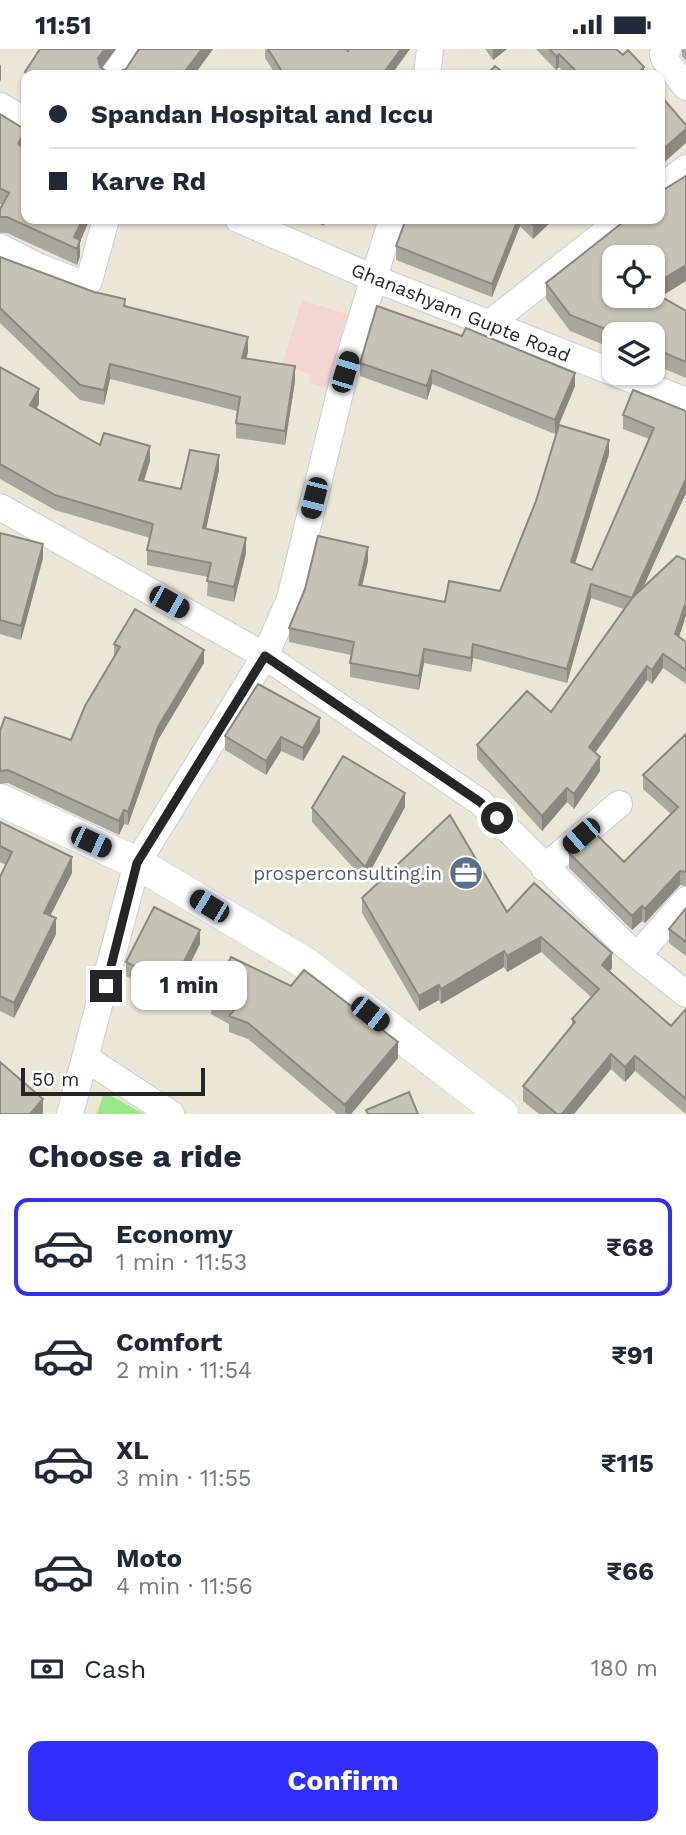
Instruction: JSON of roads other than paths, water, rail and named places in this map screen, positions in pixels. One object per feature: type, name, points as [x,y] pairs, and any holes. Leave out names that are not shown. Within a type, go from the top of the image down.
[{"type":"street","points":[[117,70],[132,49]]},
{"type":"street","points":[[428,70],[430,49]]},
{"type":"street","points":[[668,49],[663,55],[665,60],[686,87]]},
{"type":"street","points":[[0,106],[21,118]]},
{"type":"street","points":[[665,185],[686,168]]},
{"type":"street","points":[[0,247],[39,268],[83,284],[89,281],[105,224]]},
{"type":"street","name":"Ghanashyam Gupte Road","points":[[249,224],[373,278],[686,401]]},
{"type":"street","points":[[70,1114],[87,1059],[137,863],[265,656],[290,599],[345,372],[390,224]]},
{"type":"street","points":[[488,324],[616,224]]},
{"type":"street","points":[[0,507],[265,656],[480,802],[544,868],[638,955],[686,994]]},
{"type":"street","points":[[0,800],[137,863],[305,963],[488,1109]]},
{"type":"street","points":[[544,868],[619,804]]},
{"type":"street","points":[[638,955],[686,900]]},
{"type":"street","points":[[87,1059],[171,1114]]},
{"type":"place","name":"prosperconsulting.in","points":[[466,873]]}]
